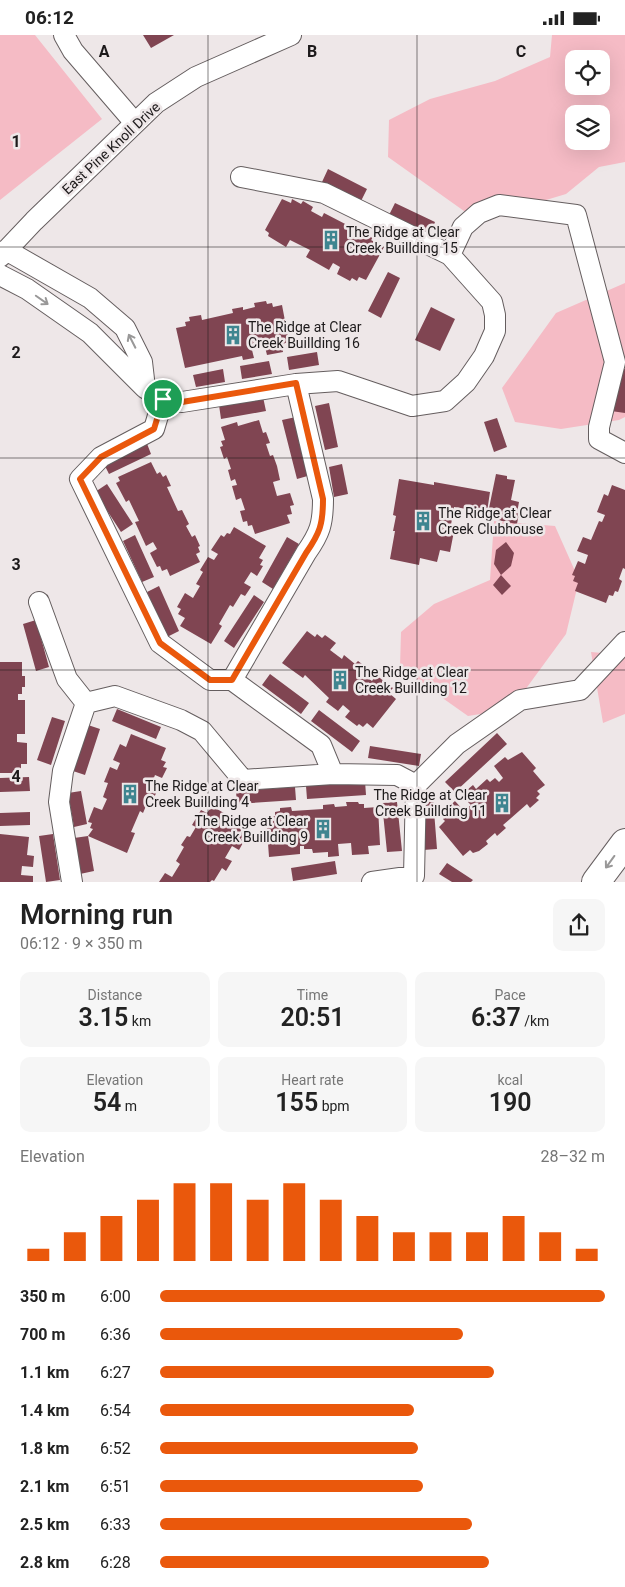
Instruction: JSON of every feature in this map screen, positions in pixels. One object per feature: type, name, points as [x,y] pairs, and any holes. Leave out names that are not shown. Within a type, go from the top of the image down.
[{"type":"highway","points":[[596,882],[625,843]]},
{"type":"street","points":[[64,35],[72,51],[135,123]]},
{"type":"street","name":"East Pine Knoll Drive","points":[[3,254],[34,221],[156,103],[196,77],[291,35]]},
{"type":"street","points":[[0,275],[27,289],[90,333],[145,388],[163,399],[182,402],[296,383],[338,381],[412,407],[445,401],[466,382],[484,356],[495,331],[495,315],[492,302],[450,255],[324,193],[241,177]]},
{"type":"street","points":[[450,255],[463,227],[479,213],[499,205],[576,215],[614,362],[599,427],[599,439],[625,453]]},
{"type":"street","points":[[3,254],[90,298],[125,328],[142,362],[145,388]]},
{"type":"street","points":[[232,680],[319,534],[321,527],[323,499],[296,383]]},
{"type":"street","points":[[163,399],[154,429],[101,457],[80,479],[160,643],[210,680],[232,680],[321,745],[333,774]]},
{"type":"street","points":[[39,602],[67,679],[86,703]]},
{"type":"street","points":[[372,882],[414,876],[416,785],[458,744],[520,700],[580,690],[625,641]]},
{"type":"street","points":[[86,703],[115,696],[181,720],[202,731],[243,780],[333,774],[397,775],[416,785]]},
{"type":"street","points":[[72,882],[59,802],[63,771],[86,703]]},
{"type":"shaded area","points":[[0,35],[35,35],[102,119],[0,200]]},
{"type":"shaded area","points":[[552,35],[625,35],[625,162],[599,167],[566,194],[516,209],[464,211],[388,157],[389,120],[430,99],[495,81],[550,57]]},
{"type":"shaded area","points":[[625,283],[625,417],[619,420],[561,429],[515,422],[502,388],[556,313]]},
{"type":"shaded area","points":[[494,521],[555,526],[579,580],[566,634],[511,709],[468,716],[400,668],[401,632],[434,604],[490,580]]},
{"type":"shaded area","points":[[591,652],[625,655],[625,714],[603,723]]},
{"type":"building","points":[[143,35],[174,35],[151,48]]},
{"type":"building","points":[[328,169],[367,189],[361,201],[322,182]]},
{"type":"building","name":"The Ridge at Clear Creek Buillding 15","points":[[282,199],[291,203],[292,199],[301,204],[303,201],[313,207],[311,211],[322,217],[324,213],[351,227],[350,230],[356,233],[358,230],[373,238],[371,240],[384,247],[366,280],[359,277],[357,281],[352,278],[350,281],[337,274],[340,267],[333,263],[329,270],[306,257],[310,250],[290,240],[286,247],[268,236],[269,233],[265,230]]},
{"type":"building","points":[[395,203],[435,222],[430,234],[389,215]]},
{"type":"building","points":[[388,272],[400,278],[381,318],[368,311]]},
{"type":"building","name":"The Ridge at Clear Creek Buillding 16","points":[[266,301],[267,304],[272,303],[273,307],[282,305],[289,342],[282,344],[283,352],[267,355],[264,343],[251,346],[254,358],[243,360],[242,356],[185,368],[176,328],[186,326],[185,322],[190,321],[189,317],[201,315],[202,320],[233,313],[232,309],[243,307],[243,310],[255,307],[254,303]]},
{"type":"building","points":[[431,307],[455,319],[440,351],[415,340]]},
{"type":"building","points":[[317,352],[319,365],[289,370],[287,357]]},
{"type":"building","points":[[269,361],[272,374],[242,379],[240,366]]},
{"type":"building","points":[[618,368],[625,369],[625,413],[611,411]]},
{"type":"building","points":[[223,369],[225,382],[196,387],[193,375]]},
{"type":"building","points":[[263,397],[266,411],[221,419],[219,405]]},
{"type":"building","points":[[329,403],[338,447],[325,450],[315,406]]},
{"type":"building","points":[[296,417],[311,475],[297,479],[282,420]]},
{"type":"building","points":[[497,418],[507,447],[494,452],[484,422]]},
{"type":"building","points":[[259,420],[263,433],[266,432],[270,443],[266,444],[270,456],[273,455],[277,466],[280,480],[273,482],[277,496],[290,493],[294,505],[290,506],[292,514],[287,515],[290,523],[255,534],[252,525],[248,526],[247,521],[243,522],[240,511],[245,510],[241,498],[236,500],[232,486],[237,485],[235,479],[231,481],[228,470],[231,469],[227,457],[224,459],[220,447],[223,446],[221,441],[225,440],[221,427],[237,422],[238,426]]},
{"type":"building","points":[[146,441],[151,454],[109,474],[103,462]]},
{"type":"building","points":[[151,462],[157,474],[160,472],[163,477],[166,475],[171,486],[167,487],[178,511],[182,510],[189,524],[186,526],[192,537],[195,535],[200,546],[198,547],[200,552],[196,554],[200,562],[170,576],[167,569],[162,571],[160,566],[157,567],[150,553],[157,549],[153,542],[146,546],[135,522],[139,521],[129,500],[126,502],[116,483],[120,481],[118,477]]},
{"type":"building","points":[[342,464],[348,494],[334,497],[329,467]]},
{"type":"building","points":[[496,474],[515,480],[511,500],[519,502],[517,524],[487,518]]},
{"type":"building","name":"The Ridge at Clear Creek Clubhouse","points":[[399,479],[434,485],[434,482],[490,492],[487,512],[454,507],[451,525],[455,526],[450,552],[440,550],[437,562],[420,558],[419,565],[390,559],[395,531],[393,531],[396,516],[393,515]]},
{"type":"building","points":[[107,484],[133,524],[121,532],[95,492]]},
{"type":"building","points":[[612,485],[625,490],[625,569],[623,568],[619,579],[622,581],[618,592],[615,591],[613,596],[609,595],[606,603],[575,591],[578,583],[573,581],[575,576],[572,575],[578,561],[585,564],[588,555],[577,551],[583,537],[591,540],[599,521],[602,522],[605,515],[597,512],[604,494],[608,496]]},
{"type":"building","points":[[234,527],[266,546],[259,558],[263,560],[260,565],[263,566],[257,576],[251,572],[244,583],[251,587],[245,596],[241,594],[233,607],[230,605],[219,624],[222,626],[211,644],[180,626],[185,618],[178,614],[181,609],[177,607],[185,593],[193,598],[200,586],[196,584],[203,572],[200,570],[208,557],[214,560],[218,554],[211,550],[221,535],[224,537],[227,533],[230,534]]},
{"type":"building","points":[[135,535],[154,577],[142,582],[123,541]]},
{"type":"building","points":[[287,537],[299,544],[273,589],[262,582]]},
{"type":"building","points":[[506,542],[514,553],[511,566],[501,575],[494,564],[496,550]]},
{"type":"building","points":[[501,575],[511,586],[502,595],[493,585]]},
{"type":"building","points":[[159,586],[179,631],[167,637],[147,592]]},
{"type":"building","points":[[254,595],[264,602],[234,648],[224,641]]},
{"type":"building","points":[[36,620],[49,667],[36,671],[23,624]]},
{"type":"building","name":"The Ridge at Clear Creek Buillding 12","points":[[307,631],[315,637],[317,634],[322,638],[325,635],[336,643],[330,650],[342,659],[344,655],[355,664],[358,661],[370,670],[365,676],[372,681],[376,675],[393,688],[389,693],[396,699],[373,728],[367,723],[363,727],[359,724],[357,726],[345,717],[350,711],[343,705],[338,711],[326,702],[329,698],[305,675],[303,678],[282,663]]},
{"type":"building","points":[[0,662],[22,662],[22,676],[25,676],[25,687],[22,687],[22,694],[18,694],[18,700],[25,700],[25,734],[17,734],[17,742],[27,743],[27,764],[21,764],[21,769],[17,769],[17,773],[0,773]]},
{"type":"building","points":[[270,674],[309,703],[301,714],[262,685]]},
{"type":"building","points":[[117,709],[161,727],[156,739],[112,721]]},
{"type":"building","points":[[319,710],[360,741],[352,752],[311,721]]},
{"type":"building","points":[[52,717],[65,721],[51,765],[37,760]]},
{"type":"building","points":[[88,725],[100,729],[85,775],[73,771]]},
{"type":"building","points":[[497,733],[507,744],[455,792],[445,782]]},
{"type":"building","name":"The Ridge at Clear Creek Buillding 4","points":[[131,734],[166,748],[161,760],[166,762],[163,767],[167,768],[162,778],[155,775],[150,788],[157,791],[153,800],[149,799],[143,813],[140,811],[131,832],[135,833],[127,853],[88,836],[93,829],[90,828],[92,823],[88,822],[94,807],[102,810],[107,799],[103,797],[108,783],[104,782],[110,767],[117,770],[120,763],[113,760],[120,744],[126,747]]},
{"type":"building","points":[[370,746],[421,754],[419,766],[368,758]]},
{"type":"building","name":"The Ridge at Clear Creek Buillding 11","points":[[522,752],[536,768],[533,771],[545,785],[537,791],[540,794],[536,798],[539,800],[530,808],[527,804],[503,825],[506,828],[497,836],[495,833],[486,841],[488,844],[479,851],[473,853],[470,850],[463,856],[439,827],[445,821],[443,819],[447,815],[444,811],[455,801],[464,811],[471,805],[461,795],[473,785],[476,789],[487,779],[490,782],[495,778],[499,782],[503,778],[494,766],[505,757],[508,760]]},
{"type":"building","points":[[29,777],[30,791],[0,792],[0,778]]},
{"type":"building","points":[[365,781],[366,795],[307,799],[306,786]]},
{"type":"building","points":[[295,787],[296,800],[237,804],[236,791]]},
{"type":"building","points":[[81,791],[87,824],[74,827],[68,793]]},
{"type":"building","points":[[433,798],[437,849],[423,850],[419,799]]},
{"type":"building","name":"The Ridge at Clear Creek Buillding 9","points":[[346,802],[364,804],[364,808],[378,807],[380,845],[368,846],[369,854],[352,855],[351,843],[338,844],[339,856],[328,857],[328,852],[313,853],[312,849],[304,849],[304,846],[300,846],[300,854],[269,857],[266,816],[275,816],[275,812],[280,811],[280,808],[291,807],[292,811],[323,809],[323,805],[347,806]]},
{"type":"building","points":[[397,802],[402,851],[387,852],[382,803]]},
{"type":"building","points":[[212,806],[244,825],[240,832],[244,834],[241,839],[244,841],[239,850],[232,846],[225,858],[232,861],[226,871],[222,868],[214,881],[210,882],[159,882],[165,873],[172,877],[180,864],[176,861],[184,847],[181,845],[187,836],[190,837],[196,827],[192,825],[201,810],[207,813]]},
{"type":"building","points":[[30,812],[30,825],[0,826],[0,813]]},
{"type":"building","points":[[0,834],[29,837],[27,855],[34,856],[33,867],[22,866],[21,875],[33,876],[33,882],[0,882]]},
{"type":"building","points":[[53,834],[60,880],[46,882],[39,836]]},
{"type":"building","points":[[88,836],[94,871],[80,874],[74,838]]},
{"type":"building","points":[[335,861],[337,874],[293,881],[291,868]]},
{"type":"building","points":[[447,863],[473,880],[471,882],[452,882],[439,874]]},
{"type":"place","name":"The Ridge at Clear Creek Buillding 15","points":[[331,240]]},
{"type":"place","name":"The Ridge at Clear Creek Buillding 16","points":[[233,335]]},
{"type":"place","name":"The Ridge at Clear Creek Clubhouse","points":[[423,521]]},
{"type":"place","name":"The Ridge at Clear Creek Buillding 12","points":[[340,680]]},
{"type":"place","name":"The Ridge at Clear Creek Buillding 4","points":[[130,794]]},
{"type":"place","name":"The Ridge at Clear Creek Buillding 11","points":[[502,803]]},
{"type":"place","name":"The Ridge at Clear Creek Buillding 9","points":[[323,829]]},
{"type":"route","points":[[296,383],[323,499],[323,514],[319,534],[232,680],[210,680],[160,643],[80,479],[101,457],[154,429],[163,399],[182,402],[296,383]]}]
